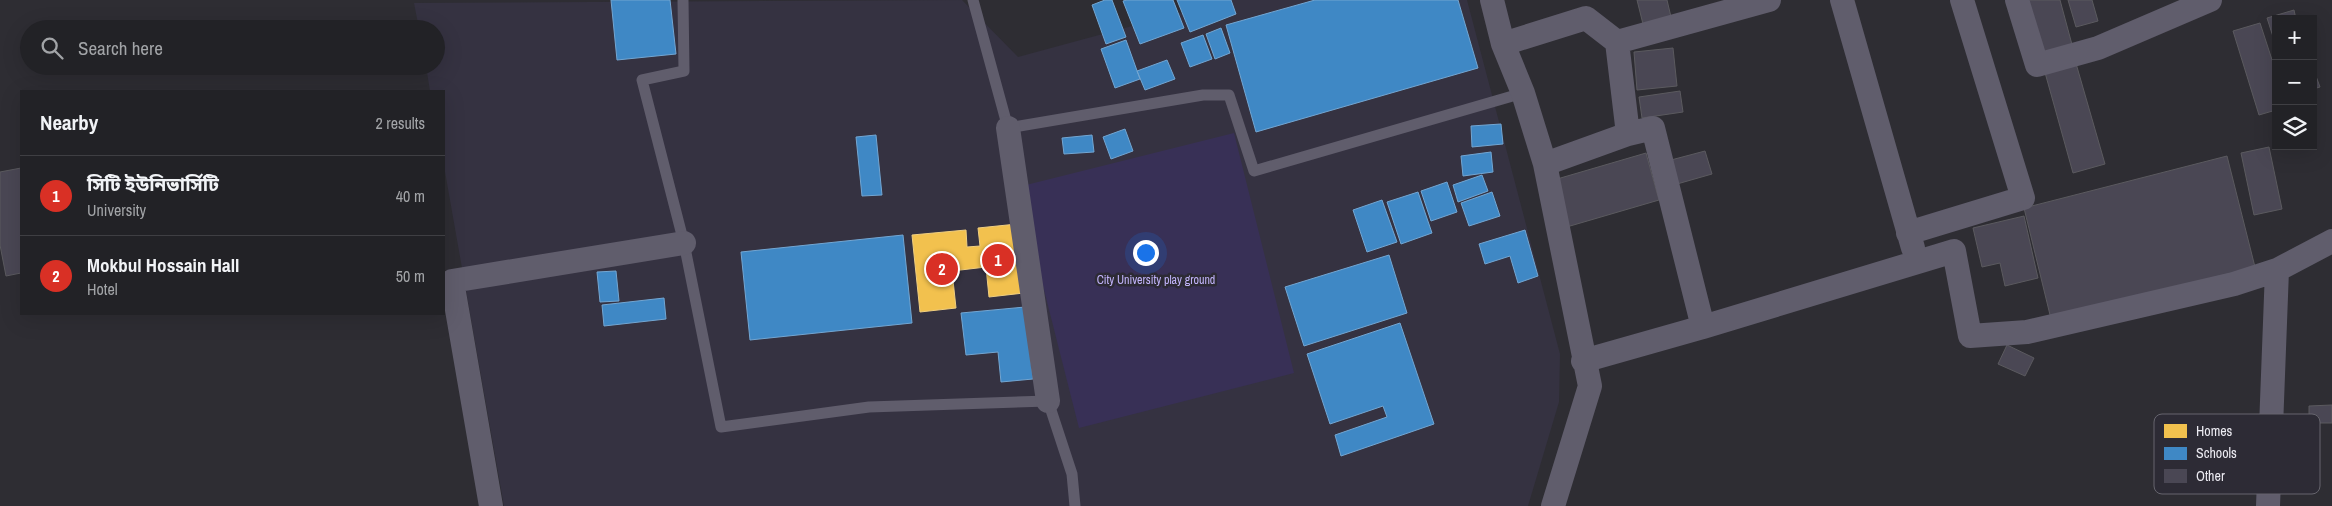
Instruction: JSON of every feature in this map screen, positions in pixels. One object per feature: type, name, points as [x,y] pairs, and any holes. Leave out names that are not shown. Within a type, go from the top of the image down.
[{"type":"street","points":[[1492,0],[1503,44],[1523,93],[1545,164],[1583,361],[1590,386],[1553,506]]},
{"type":"street","points":[[1617,42],[1769,0]]},
{"type":"street","points":[[1842,0],[1916,262]]},
{"type":"street","points":[[1908,233],[2022,198],[1962,0]]},
{"type":"street","points":[[2017,0],[2037,65],[2098,48],[2210,0]]},
{"type":"street","points":[[1503,44],[1586,18],[1617,42],[1628,134]]},
{"type":"street","points":[[1008,128],[1048,401]]},
{"type":"street","points":[[1545,164],[1628,134],[1652,128],[1703,327]]},
{"type":"street","points":[[1583,361],[1703,327],[1954,251],[1970,336],[2027,332],[2234,284],[2276,270],[2332,240]]},
{"type":"street","points":[[491,506],[452,281],[684,243]]},
{"type":"street","points":[[2271,414],[2276,270]]},
{"type":"lane","points":[[683,0],[684,71],[642,80],[684,243],[721,427],[869,407],[1048,401],[1072,474],[1075,506]]},
{"type":"lane","points":[[973,0],[1008,128],[1203,95],[1229,95],[1254,170],[1523,93]]},
{"type":"shaded area","points":[[962,0],[1018,57],[1228,0],[1467,0],[1560,354],[1559,402],[1528,506],[504,506],[445,172],[445,90],[430,90],[427,75],[445,75],[445,20],[417,20],[414,3]]},
{"type":"green space","name":"City University play ground","points":[[1234,133],[1294,373],[1079,428],[1018,187]]},
{"type":"building: Homes","points":[[1017,224],[1024,293],[989,297],[986,267],[952,271],[956,308],[920,312],[912,235],[966,230],[967,247],[980,246],[978,228]]},
{"type":"building: Schools","points":[[611,0],[670,0],[676,54],[617,60]]},
{"type":"building: Schools","points":[[1105,0],[1112,0],[1126,37],[1106,44],[1092,5]]},
{"type":"building: Schools","points":[[1173,0],[1184,28],[1140,44],[1123,1]]},
{"type":"building: Schools","points":[[1177,0],[1231,0],[1236,14],[1190,32]]},
{"type":"building: Schools","points":[[1315,0],[1458,0],[1478,68],[1256,132],[1226,25]]},
{"type":"building: Schools","points":[[1221,28],[1230,53],[1215,59],[1206,34]]},
{"type":"building: Schools","points":[[1203,35],[1212,59],[1190,67],[1181,43]]},
{"type":"building: Schools","points":[[1126,40],[1140,79],[1115,88],[1101,49]]},
{"type":"building: Schools","points":[[1167,60],[1175,79],[1145,90],[1137,71]]},
{"type":"building: Schools","points":[[1501,124],[1503,144],[1472,147],[1471,126]]},
{"type":"building: Schools","points":[[1125,129],[1133,151],[1111,159],[1103,137]]},
{"type":"building: Schools","points":[[876,135],[882,195],[862,196],[856,137]]},
{"type":"building: Schools","points":[[1092,135],[1094,152],[1064,154],[1062,138]]},
{"type":"building: Schools","points":[[1491,152],[1493,172],[1463,176],[1461,156]]},
{"type":"building: Schools","points":[[1482,175],[1488,191],[1458,202],[1453,185]]},
{"type":"building: Schools","points":[[1447,182],[1457,212],[1431,221],[1421,191]]},
{"type":"building: Schools","points":[[1418,192],[1432,233],[1401,244],[1387,202]]},
{"type":"building: Schools","points":[[1492,192],[1500,216],[1469,226],[1461,203]]},
{"type":"building: Schools","points":[[1382,200],[1397,242],[1367,252],[1353,210]]},
{"type":"building: Schools","points":[[1525,230],[1538,276],[1518,283],[1510,256],[1485,264],[1479,244]]},
{"type":"building: Schools","points":[[903,235],[912,323],[750,340],[741,252]]},
{"type":"building: Schools","points":[[1389,255],[1407,313],[1304,346],[1285,287]]},
{"type":"building: Schools","points":[[616,271],[619,301],[600,302],[597,272]]},
{"type":"building: Schools","points":[[664,298],[666,319],[604,326],[602,305]]},
{"type":"building: Schools","points":[[1025,307],[1033,379],[1001,382],[998,352],[966,355],[961,313]]},
{"type":"building: Schools","points":[[1400,323],[1434,424],[1341,456],[1335,435],[1387,417],[1383,406],[1330,424],[1307,354]]},
{"type":"building: Other","points":[[1637,0],[1667,0],[1671,17],[1643,24]]},
{"type":"building: Other","points":[[2022,0],[2060,0],[2074,52],[2040,62]]},
{"type":"building: Other","points":[[2068,0],[2092,0],[2098,21],[2076,27]]},
{"type":"building: Other","points":[[2294,10],[2295,15],[2277,15]]},
{"type":"building: Other","points":[[2272,17],[2272,34],[2267,18]]},
{"type":"building: Other","points":[[2260,23],[2272,60],[2272,111],[2259,115],[2233,31]]},
{"type":"building: Other","points":[[1673,48],[1677,86],[1637,90],[1634,52]]},
{"type":"building: Other","points":[[2075,60],[2105,164],[2073,173],[2044,69]]},
{"type":"building: Other","points":[[1680,91],[1683,112],[1642,118],[1639,97]]},
{"type":"building: Other","points":[[2269,147],[2282,209],[2254,215],[2241,153]]},
{"type":"building: Other","points":[[1705,151],[1712,174],[1677,184],[1671,160]]},
{"type":"building: Other","points":[[1646,153],[1659,200],[1553,231],[1540,184]]},
{"type":"building: Other","points":[[2227,156],[2255,267],[2051,319],[2024,208]]},
{"type":"building: Other","points":[[20,168],[20,273],[6,276],[0,245],[0,172]]},
{"type":"building: Other","points":[[2024,216],[2038,278],[2005,286],[2000,263],[1982,267],[1973,228]]},
{"type":"building: Other","points":[[2007,345],[2034,358],[2025,376],[1998,364]]},
{"type":"building: Other","points":[[2332,405],[2332,423],[2320,423],[2320,414],[2309,414],[2309,406]]},
{"type":"place","name":"সিটি ইউনিভার্সিটি","points":[[998,260]]},
{"type":"place","name":"Mokbul Hossain Hall","points":[[942,269]]}]
